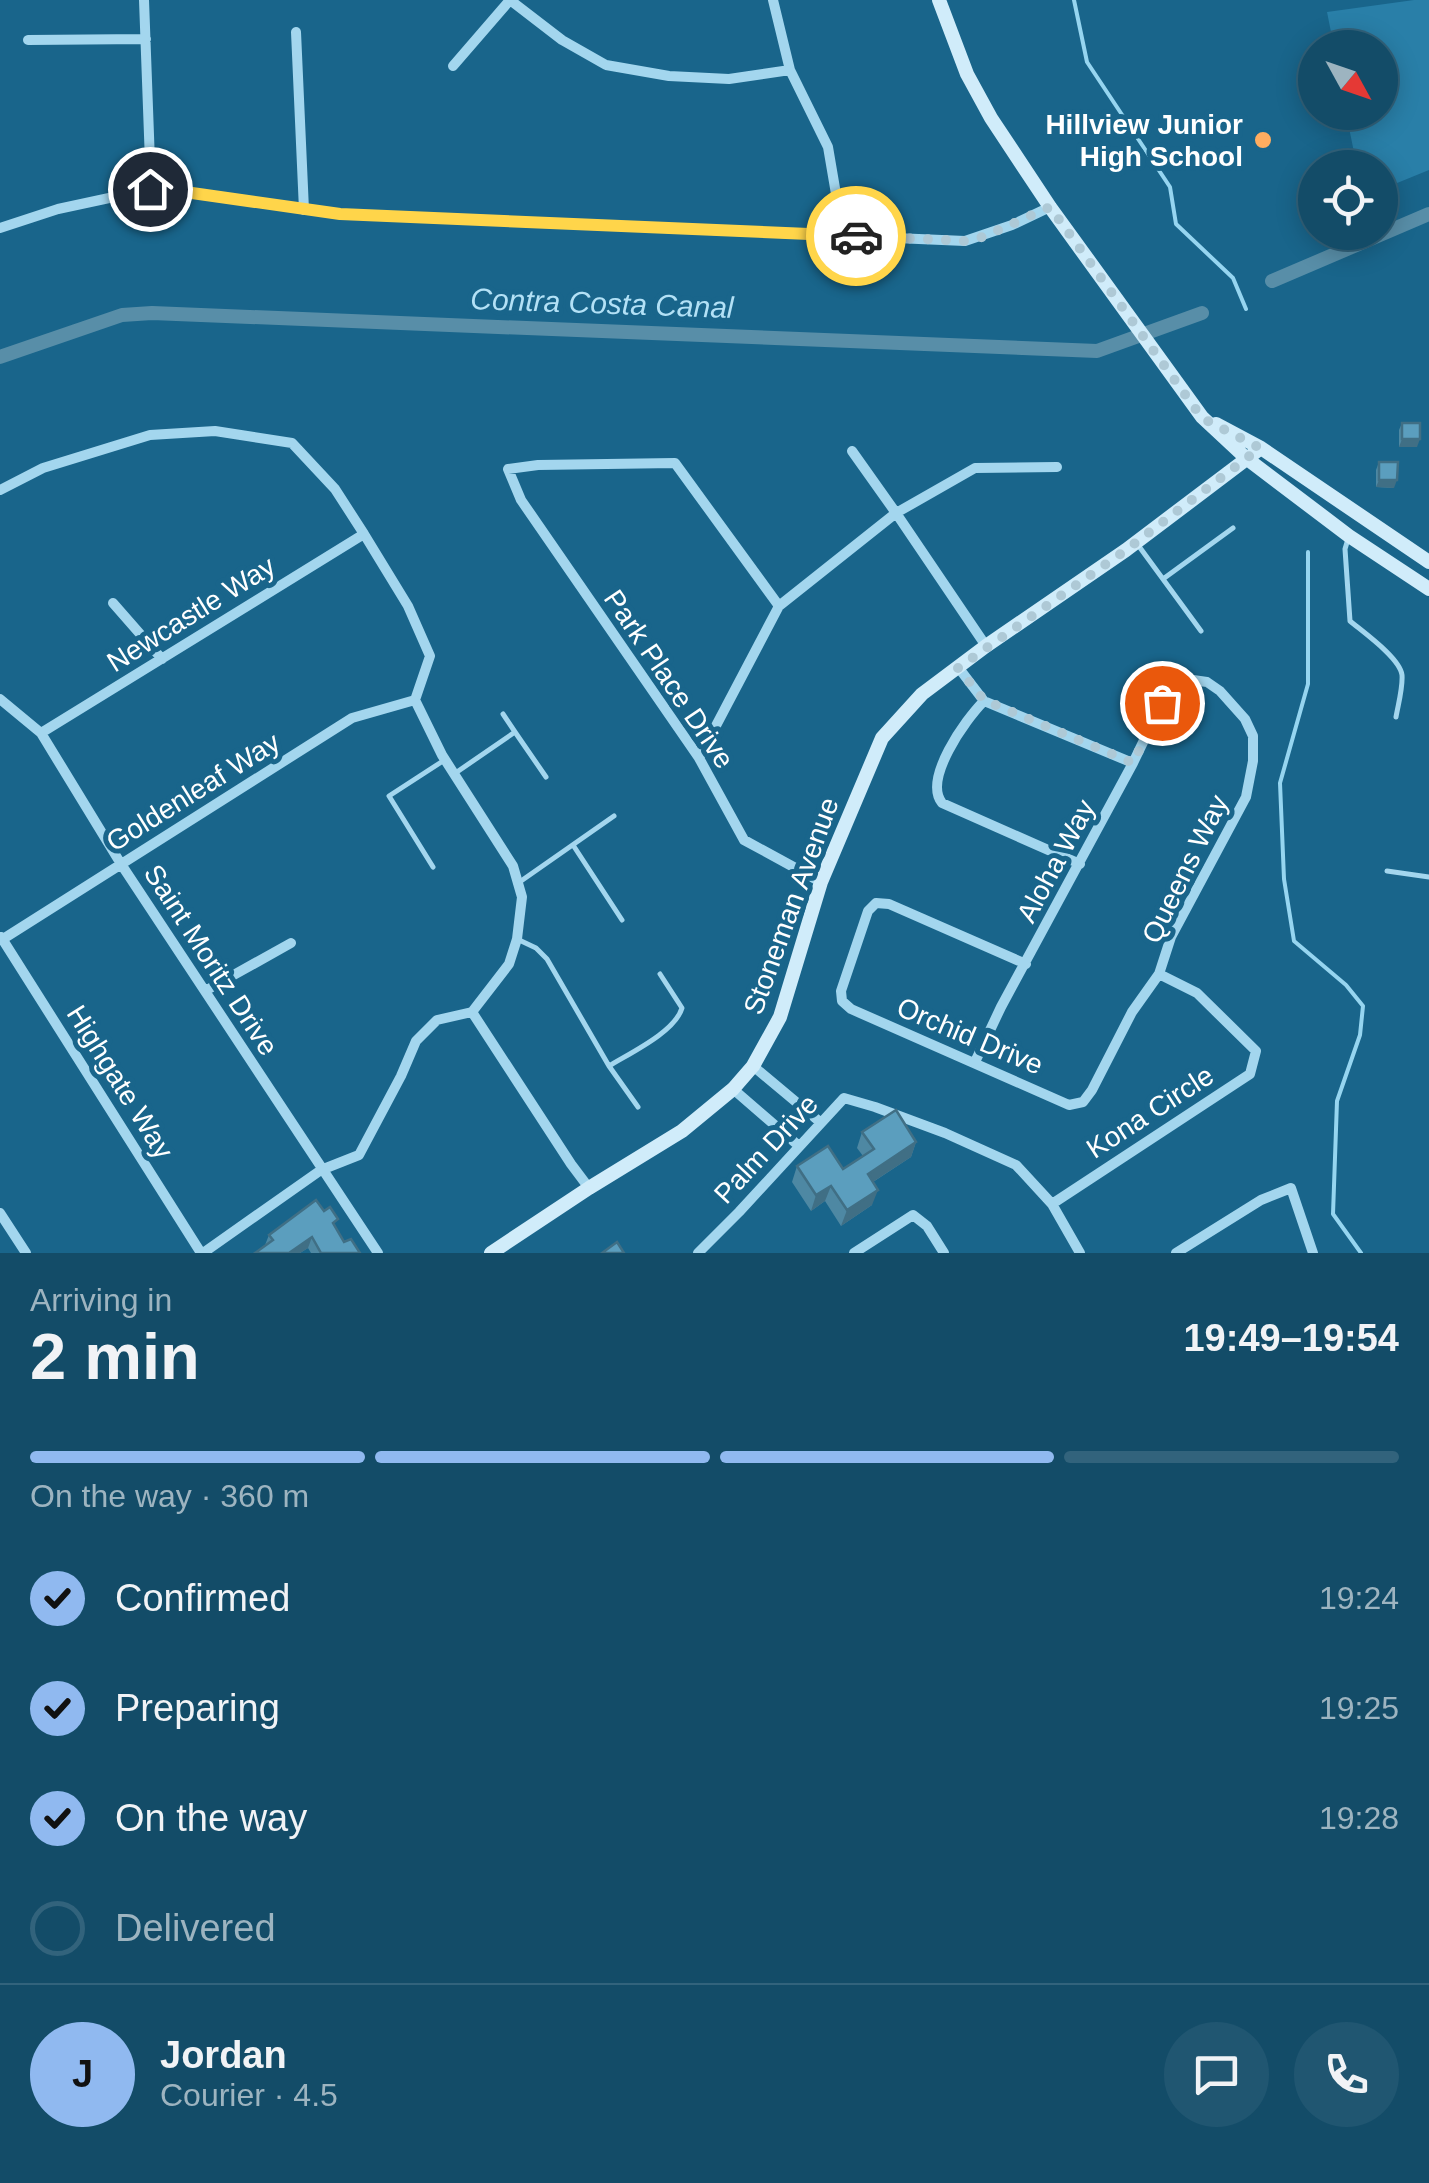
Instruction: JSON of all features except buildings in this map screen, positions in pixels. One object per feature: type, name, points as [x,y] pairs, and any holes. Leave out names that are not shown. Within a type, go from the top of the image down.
[{"type":"street","points":[[144,0],[150,189]]},
{"type":"street","points":[[452,66],[510,0],[562,40],[606,65],[669,76],[730,79],[790,70]]},
{"type":"street","points":[[773,0],[790,70],[828,147],[843,235]]},
{"type":"street","points":[[939,0],[967,74],[991,118],[1202,418],[1246,458],[1349,536],[1429,589]]},
{"type":"street","points":[[296,32],[304,210]]},
{"type":"street","points":[[28,40],[146,39]]},
{"type":"street","points":[[0,228],[58,209],[150,189],[340,214],[965,241],[1050,207]]},
{"type":"street","points":[[1202,418],[1260,448],[1429,562]]},
{"type":"street","points":[[0,490],[43,468],[150,435],[215,432],[292,444],[335,489],[408,606],[430,656],[415,700],[445,759],[513,866],[522,897],[517,940],[508,964],[472,1012],[437,1020],[416,1041],[358,1155],[321,1170],[202,1253]]},
{"type":"street","name":"Stoneman Avenue","points":[[492,1253],[682,1130],[734,1090],[754,1066],[780,1017],[821,882],[882,738],[922,694],[1136,542],[1260,448]]},
{"type":"street","points":[[852,451],[986,646]]},
{"type":"street","name":"Park Place Drive","points":[[779,606],[676,462],[508,469],[520,500],[699,758],[744,840],[821,882]]},
{"type":"street","points":[[699,758],[779,606],[896,512],[975,468],[1057,467]]},
{"type":"street","name":"Newcastle Way","points":[[41,733],[364,534]]},
{"type":"street","points":[[113,602],[162,659]]},
{"type":"street","points":[[958,668],[984,700],[1133,763]]},
{"type":"street","name":"Queens Way","points":[[1082,1102],[1158,974],[1171,938],[1246,798],[1253,736],[1246,720],[1208,682],[1193,680],[1180,684]]},
{"type":"street","name":"Aloha Way","points":[[975,1062],[1162,703],[1180,684]]},
{"type":"street","name":"Saint Moritz Drive","points":[[0,700],[41,733],[121,864],[378,1253]]},
{"type":"street","name":"Goldenleaf Way","points":[[1,938],[352,718],[415,700]]},
{"type":"street","points":[[984,700],[957,734],[936,782],[936,795],[942,804],[1080,864]]},
{"type":"street","name":"Orchid Drive","points":[[1026,964],[888,904],[876,903],[868,911],[842,1000],[851,1009],[1069,1105],[1082,1102]]},
{"type":"street","name":"Highgate Way","points":[[1,938],[202,1253]]},
{"type":"street","points":[[205,991],[291,943]]},
{"type":"street","name":"Kona Circle","points":[[1052,1204],[1250,1074],[1256,1051],[1198,993],[1158,974]]},
{"type":"street","points":[[472,1012],[589,1188]]},
{"type":"street","points":[[754,1066],[820,1122]]},
{"type":"street","points":[[734,1090],[799,1146]]},
{"type":"street","name":"Palm Drive","points":[[698,1253],[844,1098],[946,1134],[1016,1166],[1052,1204]]},
{"type":"street","points":[[1176,1253],[1261,1200],[1291,1188],[1313,1253]]},
{"type":"street","points":[[1052,1204],[1080,1253]]},
{"type":"street","points":[[0,1214],[26,1253]]},
{"type":"street","points":[[854,1253],[913,1215],[928,1226],[944,1253]]},
{"type":"lane","points":[[1163,579],[1233,528]]},
{"type":"lane","points":[[1349,536],[1345,549],[1350,621],[1398,666],[1402,676],[1396,718]]},
{"type":"lane","points":[[1136,542],[1201,631]]},
{"type":"lane","points":[[503,714],[546,777]]},
{"type":"lane","points":[[454,774],[515,732]]},
{"type":"lane","points":[[433,867],[389,796],[445,759]]},
{"type":"lane","points":[[518,882],[614,816]]},
{"type":"lane","points":[[573,844],[622,920]]},
{"type":"lane","points":[[1387,871],[1429,877]]},
{"type":"lane","points":[[517,940],[536,948],[546,958],[609,1066],[638,1107]]},
{"type":"lane","points":[[609,1066],[679,1018],[682,1008],[660,974]]},
{"type":"shaded area","points":[[1429,0],[1429,170],[1398,183],[1398,150],[1354,150],[1349,130],[1398,130],[1398,30],[1331,30],[1327,12]]},
{"type":"waterway","points":[[1074,0],[1087,62],[1170,187],[1176,224],[1233,278],[1246,309]]},
{"type":"waterway","name":"Contra Costa Canal","points":[[1272,281],[1429,214]]},
{"type":"waterway","name":"Contra Costa Canal","points":[[0,357],[122,315],[152,313],[1097,351],[1202,313]]},
{"type":"waterway","points":[[1308,552],[1308,684],[1280,783],[1284,879],[1294,941],[1346,985],[1363,1006],[1360,1035],[1337,1101],[1333,1214],[1361,1253]]},
{"type":"way so far","points":[[856,236],[965,241],[1050,207],[1202,418],[1260,448],[1126,550],[958,668],[984,700],[1133,763],[1162,703]]},
{"type":"place","name":"Hillview Junior High School","points":[[1263,140]]},
{"type":"route","points":[[150,189],[340,214],[856,236]]}]
